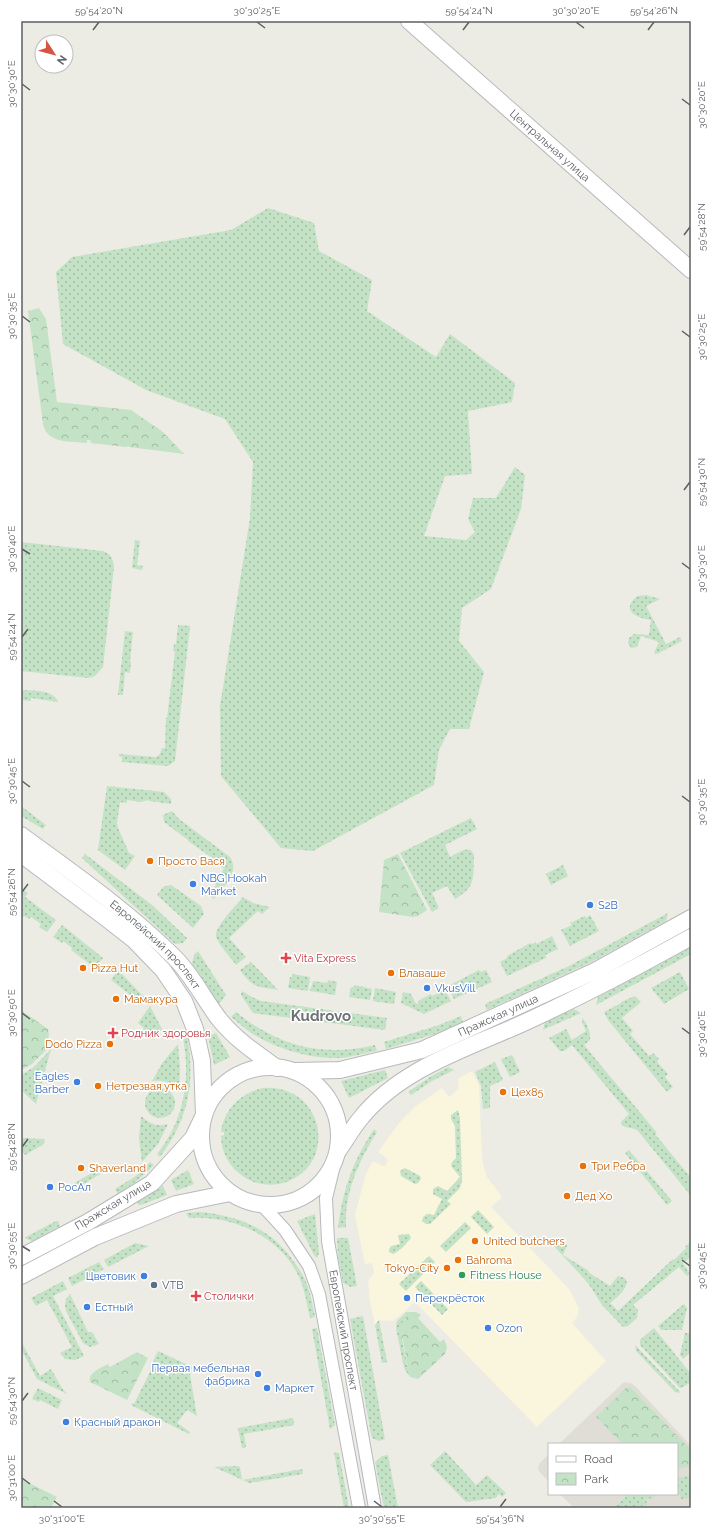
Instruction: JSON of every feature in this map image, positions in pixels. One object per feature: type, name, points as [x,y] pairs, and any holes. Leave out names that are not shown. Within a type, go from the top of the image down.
[{"type":"street","name":"Центральная улица","points":[[409,21],[691,270]]},
{"type":"street","name":"Европейский проспект","points":[[21,835],[118,907],[144,929],[176,959],[218,1018],[230,1032],[284,1069]]},
{"type":"street","name":"Европейский проспект","points":[[21,854],[134,940],[163,970],[184,1001],[195,1029],[202,1061],[204,1116]]},
{"type":"street","name":"Пражская улица","points":[[284,1069],[340,1070],[422,1050],[596,971],[691,918]]},
{"type":"street","name":"Пражская улица","points":[[337,1153],[360,1119],[378,1100],[426,1066],[582,996],[691,937]]},
{"type":"street","points":[[253,1069],[284,1069],[307,1079],[320,1089],[333,1108],[338,1130],[337,1153],[332,1166],[315,1189],[303,1197],[290,1202],[276,1205],[262,1205],[245,1201],[230,1193],[215,1178],[204,1158],[201,1137],[204,1116],[215,1095],[232,1079],[242,1073],[253,1069]]},
{"type":"street","name":"Пражская улица","points":[[21,1257],[88,1222],[152,1183],[193,1138],[204,1116]]},
{"type":"street","name":"Европейский проспект","points":[[337,1153],[326,1198],[328,1241],[375,1508]]},
{"type":"street","name":"Пражская улица","points":[[21,1276],[95,1237],[176,1204],[230,1193]]},
{"type":"street","name":"Европейский проспект","points":[[262,1205],[285,1230],[309,1266],[319,1294],[359,1508]]},
{"type":"shaded area","points":[[472,1071],[479,1086],[482,1158],[484,1168],[487,1177],[502,1197],[491,1207],[569,1289],[579,1309],[577,1317],[572,1323],[606,1361],[537,1427],[415,1302],[393,1321],[379,1320],[375,1325],[370,1302],[368,1281],[374,1273],[372,1263],[365,1264],[355,1215],[366,1174],[373,1161],[383,1166],[386,1165],[388,1159],[378,1152],[400,1122],[416,1106],[442,1088],[449,1097],[451,1096],[459,1088],[458,1079]]},
{"type":"shaded area","points":[[624,1382],[631,1383],[691,1446],[691,1507],[574,1508],[561,1495],[678,1495],[678,1443],[560,1443]]},
{"type":"shaded area","points":[[548,1455],[548,1481],[538,1470],[539,1464]]},
{"type":"green space","points":[[268,208],[314,223],[319,251],[372,280],[367,311],[436,357],[450,334],[515,383],[512,402],[468,411],[472,474],[445,476],[424,536],[466,540],[475,532],[468,519],[473,498],[496,498],[515,467],[525,475],[521,509],[491,589],[462,608],[459,641],[484,672],[469,729],[450,729],[439,750],[434,785],[313,851],[281,848],[221,776],[220,706],[250,518],[253,462],[225,419],[146,390],[63,344],[56,272],[72,257],[231,230]]},
{"type":"green space","points":[[39,308],[46,319],[57,402],[131,410],[163,432],[184,454],[129,446],[126,447],[91,443],[90,440],[87,440],[87,443],[67,441],[54,438],[49,435],[43,424],[28,311]]},
{"type":"green space","points":[[135,540],[140,541],[137,565],[143,566],[142,570],[132,568]]},
{"type":"green space","points":[[21,542],[103,551],[111,557],[114,567],[103,667],[95,676],[88,678],[21,671]]},
{"type":"green space","points":[[646,595],[660,599],[646,606],[666,644],[680,637],[682,641],[657,654],[654,653],[659,642],[641,636],[637,647],[631,648],[628,643],[629,638],[634,634],[649,635],[651,620],[641,618],[632,613],[630,610],[632,601],[637,596]]},
{"type":"green space","points":[[178,625],[190,626],[175,761],[168,766],[122,762],[122,757],[119,756],[119,754],[156,757],[160,754],[162,748],[165,748],[166,718],[175,652],[173,651],[174,644],[176,644]]},
{"type":"green space","points":[[125,631],[133,632],[130,673],[125,672],[123,695],[118,695]]},
{"type":"green space","points":[[21,690],[47,693],[56,698],[58,702],[31,698],[31,701],[21,700]]},
{"type":"green space","points":[[107,786],[164,792],[171,799],[171,804],[148,800],[141,802],[127,800],[127,803],[120,802],[117,823],[118,828],[129,853],[135,856],[125,870],[98,850]]},
{"type":"green space","points":[[21,806],[46,825],[43,829],[21,816]]},
{"type":"green space","points":[[172,811],[179,819],[230,857],[233,863],[230,879],[214,899],[209,895],[216,885],[214,883],[224,869],[211,857],[164,822],[163,815]]},
{"type":"green space","points":[[471,818],[477,829],[445,845],[450,857],[464,850],[470,850],[472,852],[474,856],[474,870],[470,886],[462,895],[455,899],[447,886],[432,893],[439,908],[432,912],[400,853]]},
{"type":"green space","points":[[85,854],[152,905],[187,938],[183,943],[175,944],[82,858]]},
{"type":"green space","points":[[398,854],[427,910],[418,916],[413,917],[379,912],[384,860]]},
{"type":"green space","points":[[563,865],[568,876],[551,885],[546,874]]},
{"type":"green space","points":[[171,885],[201,906],[204,914],[193,928],[157,895],[163,887]]},
{"type":"green space","points":[[21,888],[28,893],[25,897],[56,920],[47,932],[39,927],[41,924],[31,917],[29,919],[21,916]]},
{"type":"green space","points":[[243,897],[253,903],[270,907],[262,914],[258,911],[229,938],[246,957],[236,965],[222,948],[216,937],[216,933],[226,916]]},
{"type":"green space","points":[[668,913],[666,921],[591,962],[487,1010],[485,1004],[569,966]]},
{"type":"green space","points":[[590,915],[599,931],[570,946],[561,930],[572,925],[570,923],[585,916],[586,918]]},
{"type":"green space","points":[[62,925],[103,958],[95,968],[71,950],[72,948],[63,941],[62,943],[53,937]]},
{"type":"green space","points":[[552,936],[558,949],[545,955],[546,958],[507,976],[500,962],[507,958],[507,956],[530,943],[532,944],[536,942],[537,944]]},
{"type":"green space","points":[[691,947],[691,954],[596,1005],[598,997]]},
{"type":"green space","points":[[198,951],[226,995],[219,1004],[192,964],[194,955]]},
{"type":"green space","points":[[251,962],[278,990],[256,986],[248,980],[240,970]]},
{"type":"green space","points":[[118,970],[146,999],[142,1004],[111,980]]},
{"type":"green space","points":[[479,970],[481,972],[486,970],[492,982],[454,999],[448,988],[451,987],[450,985]]},
{"type":"green space","points":[[680,972],[689,989],[664,1004],[651,988]]},
{"type":"green space","points":[[292,974],[310,977],[308,991],[288,988]]},
{"type":"green space","points":[[328,980],[337,982],[335,995],[310,991],[313,981],[327,983]]},
{"type":"green space","points":[[355,985],[372,989],[370,1000],[349,997],[351,987],[354,987]]},
{"type":"green space","points":[[375,988],[396,992],[394,1004],[373,1001]]},
{"type":"green space","points":[[445,990],[451,1001],[424,1014],[401,1003],[403,992],[411,994],[417,1004],[419,1002],[418,1001],[431,994],[432,996]]},
{"type":"green space","points":[[242,991],[261,1001],[387,1018],[385,1030],[253,1013],[241,995]]},
{"type":"green space","points":[[635,996],[641,1002],[622,1018],[633,1031],[630,1034],[649,1056],[653,1053],[659,1059],[657,1062],[668,1074],[665,1077],[673,1087],[667,1092],[608,1020],[604,1012]]},
{"type":"green space","points":[[150,1006],[162,1029],[154,1040],[142,1031],[144,1028],[138,1023]]},
{"type":"green space","points":[[574,1009],[581,1013],[543,1030],[545,1022]]},
{"type":"green space","points":[[21,1010],[48,1029],[49,1035],[46,1050],[32,1064],[21,1070]]},
{"type":"green space","points":[[236,1012],[252,1024],[268,1033],[284,1041],[301,1046],[337,1050],[356,1049],[375,1045],[377,1051],[340,1058],[317,1057],[294,1052],[272,1044],[251,1033],[231,1017]]},
{"type":"green space","points":[[461,1016],[463,1022],[444,1031],[386,1049],[384,1042],[439,1025]]},
{"type":"green space","points":[[583,1018],[590,1034],[590,1040],[584,1045],[657,1133],[655,1134],[691,1178],[691,1196],[638,1131],[625,1127],[621,1124],[621,1122],[629,1114],[572,1045],[564,1051],[560,1051],[549,1038],[566,1029],[572,1040],[586,1031],[582,1022]]},
{"type":"green space","points":[[216,1033],[230,1057],[214,1065],[208,1036]]},
{"type":"green space","points":[[184,1036],[187,1036],[190,1053],[190,1085],[183,1115],[170,1143],[160,1157],[157,1154],[174,1128],[183,1099],[186,1069]]},
{"type":"green space","points":[[178,1044],[180,1069],[179,1089],[166,1082],[152,1081],[163,1062]]},
{"type":"green space","points":[[51,1049],[36,1104],[21,1090],[21,1075],[34,1067]]},
{"type":"green space","points":[[512,1055],[520,1072],[510,1077],[501,1059]]},
{"type":"green space","points":[[495,1062],[503,1080],[490,1086],[490,1108],[483,1109],[481,1086],[475,1072]]},
{"type":"green space","points":[[448,1067],[454,1070],[432,1081],[411,1095],[408,1092],[430,1077]]},
{"type":"green space","points":[[385,1070],[388,1078],[349,1098],[341,1081]]},
{"type":"green space","points":[[160,1088],[171,1092],[175,1103],[171,1114],[160,1118],[149,1114],[145,1103],[149,1092]]},
{"type":"green space","points":[[263,1088],[285,1090],[301,1099],[312,1113],[318,1129],[318,1146],[311,1163],[298,1176],[279,1184],[261,1184],[244,1177],[234,1169],[227,1160],[221,1142],[221,1136],[224,1135],[224,1132],[221,1132],[223,1124],[230,1109],[241,1098],[255,1090]]},
{"type":"green space","points":[[458,1110],[460,1118],[462,1181],[460,1188],[447,1201],[451,1204],[430,1224],[426,1224],[422,1221],[423,1217],[427,1214],[434,1215],[442,1199],[433,1194],[433,1189],[438,1186],[447,1191],[460,1177],[451,1166],[452,1162],[456,1158],[455,1126],[451,1119],[451,1115]]},
{"type":"green space","points":[[141,1116],[153,1124],[168,1124],[158,1144],[142,1162],[139,1139]]},
{"type":"green space","points":[[374,1129],[377,1132],[364,1154],[350,1190],[347,1202],[346,1227],[338,1228],[346,1189],[354,1165]]},
{"type":"green space","points":[[21,1138],[45,1139],[44,1144],[25,1155],[21,1151]]},
{"type":"green space","points":[[629,1150],[672,1201],[667,1205],[625,1153]]},
{"type":"green space","points":[[150,1162],[154,1165],[137,1181],[118,1194],[115,1189],[136,1176]]},
{"type":"green space","points":[[107,1164],[109,1169],[70,1192],[68,1187]]},
{"type":"green space","points":[[405,1168],[420,1176],[421,1179],[418,1183],[415,1184],[401,1176],[400,1171]]},
{"type":"green space","points":[[188,1170],[194,1184],[176,1191],[171,1180]]},
{"type":"green space","points":[[163,1186],[167,1195],[138,1205],[138,1202]]},
{"type":"green space","points":[[478,1210],[494,1227],[487,1234],[471,1217]]},
{"type":"green space","points":[[199,1212],[227,1216],[240,1220],[265,1232],[285,1250],[304,1277],[309,1290],[315,1317],[310,1318],[305,1293],[300,1279],[292,1264],[281,1251],[254,1231],[222,1220],[189,1218],[186,1213]]},
{"type":"green space","points":[[315,1214],[319,1253],[317,1258],[314,1255],[297,1221]]},
{"type":"green space","points":[[58,1221],[60,1226],[32,1241],[24,1238]]},
{"type":"green space","points":[[465,1222],[471,1228],[446,1252],[440,1246]]},
{"type":"green space","points":[[409,1234],[411,1238],[405,1245],[396,1253],[393,1254],[389,1252],[391,1246],[400,1244],[398,1235]]},
{"type":"green space","points":[[337,1238],[348,1238],[357,1286],[351,1287],[343,1283],[338,1255]]},
{"type":"green space","points":[[562,1240],[567,1246],[563,1255],[610,1286],[618,1276],[624,1278],[626,1285],[624,1289],[617,1298],[610,1303],[618,1311],[673,1259],[674,1260],[691,1241],[691,1257],[683,1263],[690,1274],[687,1276],[679,1267],[633,1305],[638,1310],[637,1318],[628,1326],[623,1327],[602,1305],[588,1283],[552,1244],[555,1241]]},
{"type":"green space","points":[[135,1243],[149,1246],[108,1267],[104,1260]]},
{"type":"green space","points":[[429,1256],[435,1262],[406,1291],[399,1284]]},
{"type":"green space","points":[[99,1262],[104,1269],[72,1286],[68,1278]]},
{"type":"green space","points":[[63,1281],[67,1289],[53,1296],[84,1356],[75,1360],[65,1359],[60,1353],[72,1347],[47,1300],[36,1306],[31,1298]]},
{"type":"green space","points":[[421,1281],[448,1309],[442,1315],[415,1287]]},
{"type":"green space","points":[[70,1294],[88,1332],[92,1332],[99,1344],[90,1347],[83,1343],[66,1311],[66,1299]]},
{"type":"green space","points":[[684,1304],[687,1308],[682,1330],[661,1330],[658,1326]]},
{"type":"green space","points":[[406,1312],[416,1312],[421,1315],[418,1318],[440,1342],[444,1339],[447,1347],[445,1354],[418,1379],[410,1377],[404,1368],[408,1367],[400,1325],[406,1317],[404,1314]]},
{"type":"green space","points":[[404,1314],[406,1317],[403,1321],[402,1334],[408,1367],[404,1368],[396,1328],[397,1321]]},
{"type":"green space","points":[[363,1316],[385,1439],[379,1441],[372,1438],[371,1434],[350,1319]]},
{"type":"green space","points":[[379,1320],[387,1362],[382,1363],[375,1325]]},
{"type":"green space","points":[[317,1328],[335,1425],[330,1429],[312,1329]]},
{"type":"green space","points":[[654,1328],[691,1374],[691,1382],[683,1387],[680,1388],[640,1345],[640,1340]]},
{"type":"green space","points":[[685,1333],[691,1333],[691,1352],[683,1359],[680,1355]]},
{"type":"green space","points":[[21,1341],[40,1376],[51,1369],[67,1394],[37,1379],[21,1349]]},
{"type":"green space","points":[[635,1345],[681,1393],[675,1392],[636,1351]]},
{"type":"green space","points":[[158,1351],[192,1367],[190,1375],[197,1416],[187,1410],[177,1423],[190,1432],[189,1434],[131,1405],[133,1403],[134,1404],[155,1362],[153,1361]]},
{"type":"green space","points":[[137,1352],[148,1358],[127,1400],[90,1382],[91,1376],[96,1371],[108,1364],[110,1367]]},
{"type":"green space","points":[[630,1387],[691,1450],[691,1466],[678,1469],[678,1443],[621,1443],[596,1417],[626,1388]]},
{"type":"green space","points":[[38,1388],[62,1400],[58,1409],[40,1400],[39,1402],[32,1399]]},
{"type":"green space","points":[[293,1418],[294,1425],[244,1434],[246,1446],[245,1448],[242,1448],[238,1428]]},
{"type":"green space","points":[[445,1451],[476,1485],[487,1475],[506,1493],[502,1497],[499,1494],[496,1498],[466,1502],[430,1465]]},
{"type":"green space","points":[[334,1452],[339,1453],[349,1508],[344,1508]]},
{"type":"green space","points":[[388,1455],[398,1508],[384,1508],[375,1462],[382,1456]]},
{"type":"green space","points":[[214,1467],[240,1467],[242,1480]]},
{"type":"green space","points":[[302,1469],[303,1474],[249,1483],[242,1480]]},
{"type":"green space","points":[[691,1475],[691,1498],[681,1499],[680,1494],[678,1494],[678,1478]]},
{"type":"green space","points":[[21,1479],[57,1497],[51,1508],[21,1508]]},
{"type":"green space","points":[[628,1495],[653,1495],[653,1498],[646,1499],[647,1505],[639,1508],[635,1508],[633,1506],[631,1508],[614,1508]]},
{"type":"place","name":"Просто Вася","points":[[150,861]]},
{"type":"place","name":"NBG Hookah Market","points":[[193,884]]},
{"type":"place","name":"S2B","points":[[590,905]]},
{"type":"place","name":"Vita Express","points":[[286,958]]},
{"type":"place","name":"Pizza Hut","points":[[83,968]]},
{"type":"place","name":"Влаваше","points":[[391,973]]},
{"type":"place","name":"VkusVill","points":[[427,988]]},
{"type":"place","name":"Мамакура","points":[[116,999]]},
{"type":"place","name":"Родник здоровья","points":[[113,1033]]},
{"type":"place","name":"Dodo Pizza","points":[[110,1044]]},
{"type":"place","name":"Eagles Barber","points":[[77,1082]]},
{"type":"place","name":"Нетрезвая утка","points":[[98,1086]]},
{"type":"place","name":"Цех85","points":[[503,1092]]},
{"type":"place","name":"Три Ребра","points":[[583,1166]]},
{"type":"place","name":"Shaverland","points":[[81,1168]]},
{"type":"place","name":"РосАл","points":[[50,1187]]},
{"type":"place","name":"Дед Хо","points":[[567,1196]]},
{"type":"place","name":"United butchers","points":[[475,1241]]},
{"type":"place","name":"Bahroma","points":[[458,1260]]},
{"type":"place","name":"Tokyo-City","points":[[447,1268]]},
{"type":"place","name":"Fitness House","points":[[462,1275]]},
{"type":"place","name":"Цветовик","points":[[144,1276]]},
{"type":"place","name":"VTB","points":[[154,1285]]},
{"type":"place","name":"Столички","points":[[196,1296]]},
{"type":"place","name":"Перекрёсток","points":[[407,1298]]},
{"type":"place","name":"Естный","points":[[87,1307]]},
{"type":"place","name":"Ozon","points":[[488,1328]]},
{"type":"place","name":"Первая мебельная фабрика","points":[[258,1374]]},
{"type":"place","name":"Маркет","points":[[267,1388]]},
{"type":"place","name":"Красный дракон","points":[[66,1422]]},
{"type":"district","name":"Kudrovo","points":[[321,1016]]}]
